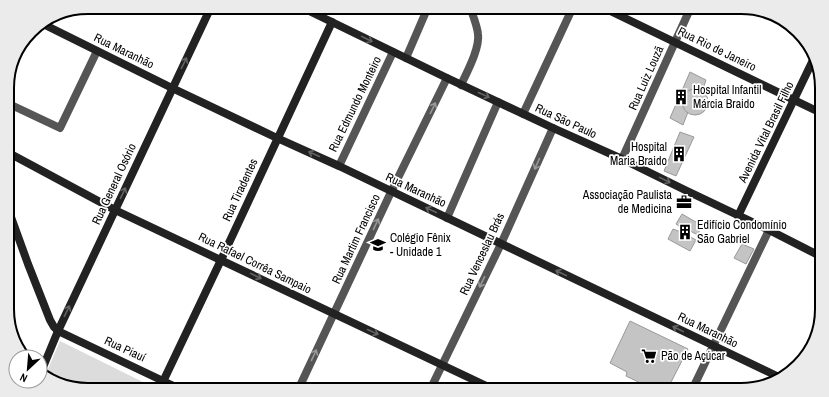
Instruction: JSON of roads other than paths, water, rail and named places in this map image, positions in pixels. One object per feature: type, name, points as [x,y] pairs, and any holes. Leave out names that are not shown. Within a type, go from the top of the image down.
[{"type":"street","name":"Rua General Osório","points":[[48,355],[208,14]]},
{"type":"street","name":"Rua São Paulo","points":[[317,14],[461,85],[622,159],[815,254]]},
{"type":"street","points":[[406,58],[425,14]]},
{"type":"street","points":[[461,85],[478,42],[478,34],[472,14]]},
{"type":"street","points":[[523,114],[570,14]]},
{"type":"street","name":"Rua Rio de Janeiro","points":[[617,14],[815,110]]},
{"type":"street","name":"Rua Luiz Louzã","points":[[622,159],[688,14]]},
{"type":"street","name":"Rua Tiradentes","points":[[162,383],[221,260],[332,22]]},
{"type":"street","name":"Rua Maranhão","points":[[47,26],[172,88],[339,166],[774,375]]},
{"type":"street","points":[[14,106],[60,128],[97,51]]},
{"type":"street","name":"Rua Edmundo Monteiro","points":[[339,166],[393,52]]},
{"type":"street","name":"Avenida Vital Brasil Filho","points":[[738,216],[811,65]]},
{"type":"street","name":"Rua Martim Francisco","points":[[301,383],[391,192],[447,78]]},
{"type":"street","points":[[447,218],[498,102]]},
{"type":"street","name":"Rua Venceslau Brás","points":[[433,383],[501,244],[553,128]]},
{"type":"street","name":"Rua Rafael Corrêa Sampaio","points":[[14,156],[115,210],[480,383]]},
{"type":"street","points":[[14,223],[50,320],[58,331]]},
{"type":"street","points":[[695,383],[768,230]]},
{"type":"street","name":"Rua Piauí","points":[[58,331],[169,383]]},
{"type":"place","name":"Hospital Infantil Márcia Braido","points":[[681,97]]},
{"type":"place","name":"Hospital Maria Braido","points":[[679,154]]},
{"type":"place","name":"Associação Paulista de Medicina","points":[[684,202]]},
{"type":"place","name":"Edifício Condomínio São Gabriel","points":[[685,232]]},
{"type":"place","name":"Colégio Fênix - Unidade 1","points":[[378,245]]},
{"type":"place","name":"Pão de Açúcar","points":[[649,356]]}]
